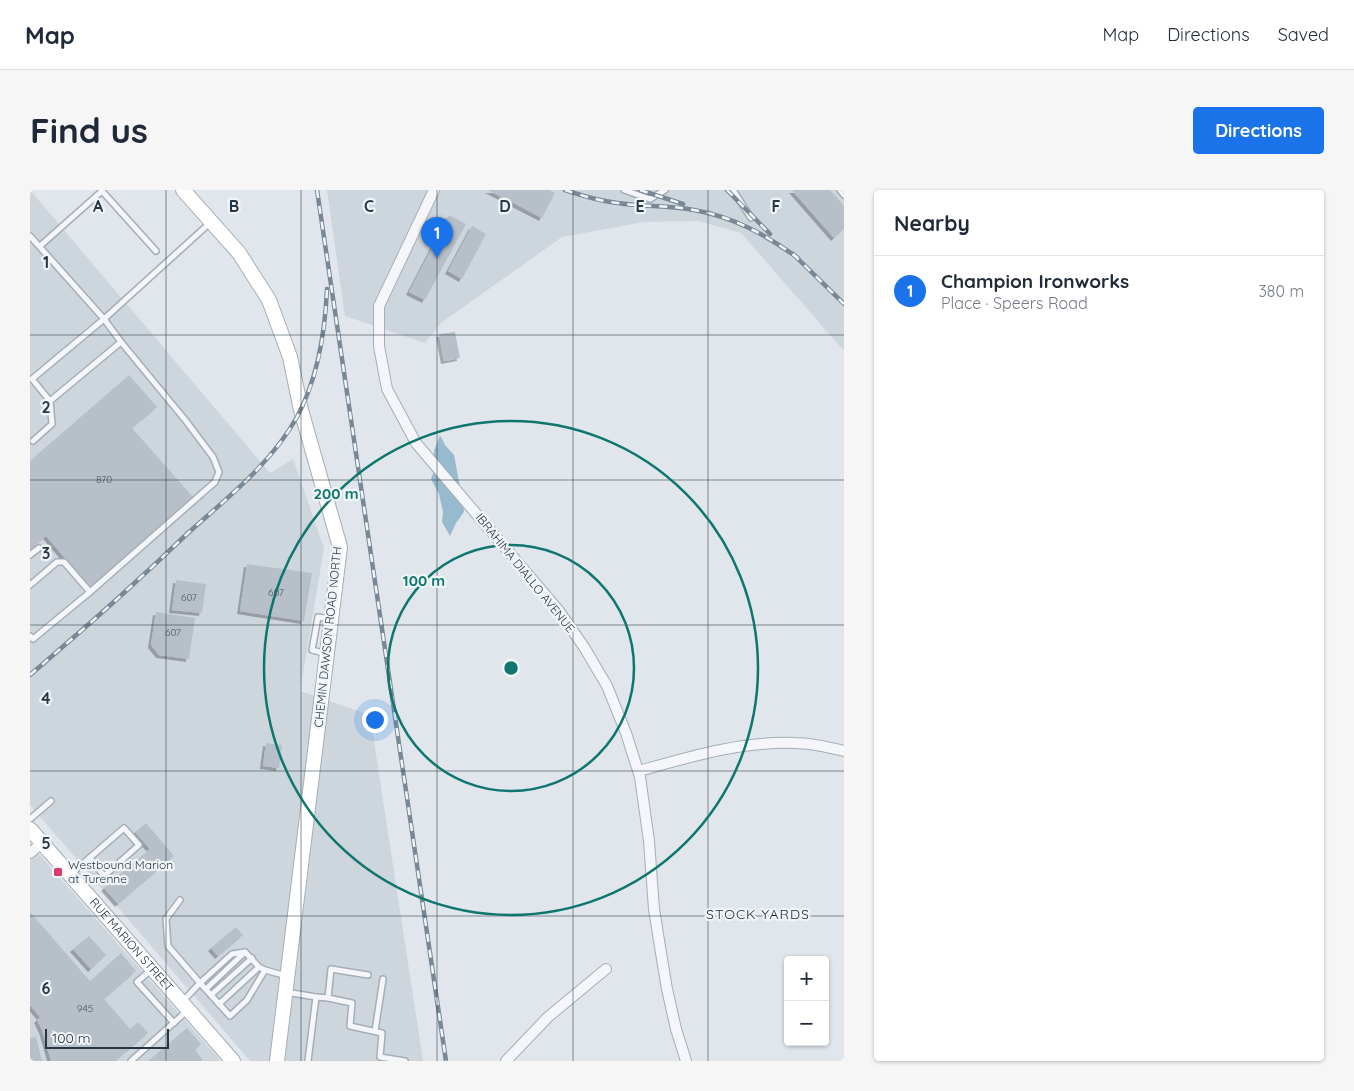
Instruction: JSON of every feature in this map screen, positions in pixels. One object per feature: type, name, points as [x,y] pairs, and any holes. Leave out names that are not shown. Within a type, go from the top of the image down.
[{"type":"street","name":"CHEMIN DAWSON ROAD NORTH","points":[[183,190],[239,253],[269,300],[290,357],[301,410],[340,547],[278,1057]]},
{"type":"street","name":"IBRAHIMA DIALLO AVENUE","points":[[434,190],[379,306],[378,346],[387,389],[416,443],[559,611],[584,647],[607,686],[639,771],[649,841],[654,909],[661,953],[674,1021],[686,1061]]},
{"type":"street","points":[[639,771],[717,750],[762,744],[795,743],[844,750]]},
{"type":"street","name":"RUE MARION STREET","points":[[30,829],[233,1061]]},
{"type":"street","points":[[30,853],[42,842]]},
{"type":"street","points":[[506,1061],[548,1017],[606,969]]},
{"type":"street","points":[[264,1061],[278,1057]]},
{"type":"lane","points":[[624,190],[650,199],[665,190]]},
{"type":"lane","points":[[733,190],[751,218]]},
{"type":"lane","points":[[840,190],[844,195]]},
{"type":"lane","points":[[40,246],[102,191],[156,251]]},
{"type":"lane","points":[[33,441],[52,424],[50,401],[32,379],[104,319],[211,222]]},
{"type":"lane","points":[[30,236],[104,319],[120,342],[186,421],[213,457],[219,472],[215,482],[90,592],[33,639],[30,636]]},
{"type":"lane","points":[[50,401],[120,342]]},
{"type":"lane","points":[[30,555],[39,548]]},
{"type":"lane","points":[[30,585],[57,562],[64,562],[90,592]]},
{"type":"lane","points":[[30,819],[50,801]]},
{"type":"lane","points":[[70,874],[124,828],[139,845],[104,876],[90,858]]},
{"type":"lane","points":[[180,900],[166,919],[168,946],[230,1016],[247,1000],[262,968]]},
{"type":"lane","points":[[246,952],[262,968],[288,976]]},
{"type":"lane","points":[[131,1061],[174,1024],[200,982],[232,954],[246,952]]},
{"type":"lane","points":[[206,989],[246,952]]},
{"type":"lane","points":[[211,995],[252,958]]},
{"type":"lane","points":[[152,968],[137,982],[174,1024]]},
{"type":"lane","points":[[219,1004],[262,968]]},
{"type":"lane","points":[[328,998],[331,969],[368,975]]},
{"type":"lane","points":[[375,1031],[383,979]]},
{"type":"lane","points":[[286,992],[352,1003],[350,1026],[382,1033],[380,1057],[406,1061]]},
{"type":"lane","points":[[308,1061],[316,997]]},
{"type":"shaded area","points":[[30,190],[270,473],[293,459],[324,548],[300,691],[370,715],[423,1061],[250,1061],[30,805]]},
{"type":"shaded area","points":[[327,190],[844,190],[844,351],[741,233],[698,221],[644,222],[562,237],[441,323],[425,343],[345,316]]},
{"type":"shaded area","points":[[30,844],[221,1061],[30,1061]]},
{"type":"water","points":[[440,435],[445,445],[454,455],[464,512],[450,536],[442,522],[443,512],[439,494],[431,479],[434,471],[434,451]]},
{"type":"building","points":[[488,190],[549,190],[555,193],[542,218]]},
{"type":"building","points":[[792,190],[830,190],[844,206],[844,229],[834,238]]},
{"type":"building","points":[[449,215],[466,224],[425,300],[409,292]]},
{"type":"building","points":[[472,226],[486,234],[462,279],[448,271]]},
{"type":"building","points":[[455,332],[460,358],[444,361],[439,334]]},
{"type":"building","points":[[129,375],[157,407],[132,428],[193,497],[90,587],[46,536],[30,550],[30,461]]},
{"type":"building","points":[[247,564],[312,573],[304,621],[240,611]]},
{"type":"building","points":[[176,580],[206,584],[202,613],[172,610]]},
{"type":"building","points":[[156,612],[195,618],[189,659],[159,655],[151,645]]},
{"type":"building","points":[[266,743],[282,745],[279,768],[263,766]]},
{"type":"building","points":[[146,823],[174,856],[118,904],[104,888],[150,849],[135,832]]},
{"type":"building","points":[[30,912],[90,981],[121,953],[136,971],[104,999],[130,1029],[138,1022],[148,1033],[115,1061],[51,1061],[42,1030],[37,1020],[40,1017],[30,1005]]},
{"type":"building","points":[[236,927],[243,935],[218,956],[211,948]]},
{"type":"building","points":[[89,936],[106,955],[91,969],[73,949]]},
{"type":"building","points":[[187,1028],[201,1044],[195,1050],[202,1061],[148,1061]]},
{"type":"building","points":[[36,1037],[42,1061],[30,1061],[30,1038]]},
{"type":"railway","points":[[317,190],[446,1061]]},
{"type":"railway","points":[[565,190],[611,202],[685,208],[723,217],[749,228],[798,258]]},
{"type":"railway","points":[[640,190],[683,204]]},
{"type":"railway","points":[[727,190],[770,234]]},
{"type":"railway","points":[[793,254],[844,304]]},
{"type":"railway","points":[[30,675],[114,602],[233,493],[274,450],[297,417],[310,387],[322,339],[327,289]]},
{"type":"place","name":"Champion Ironworks","points":[[437,258]]},
{"type":"place","name":"Westbound Marion at Turenne","points":[[58,872]]},
{"type":"district","name":"STOCK YARDS","points":[[758,914]]}]
